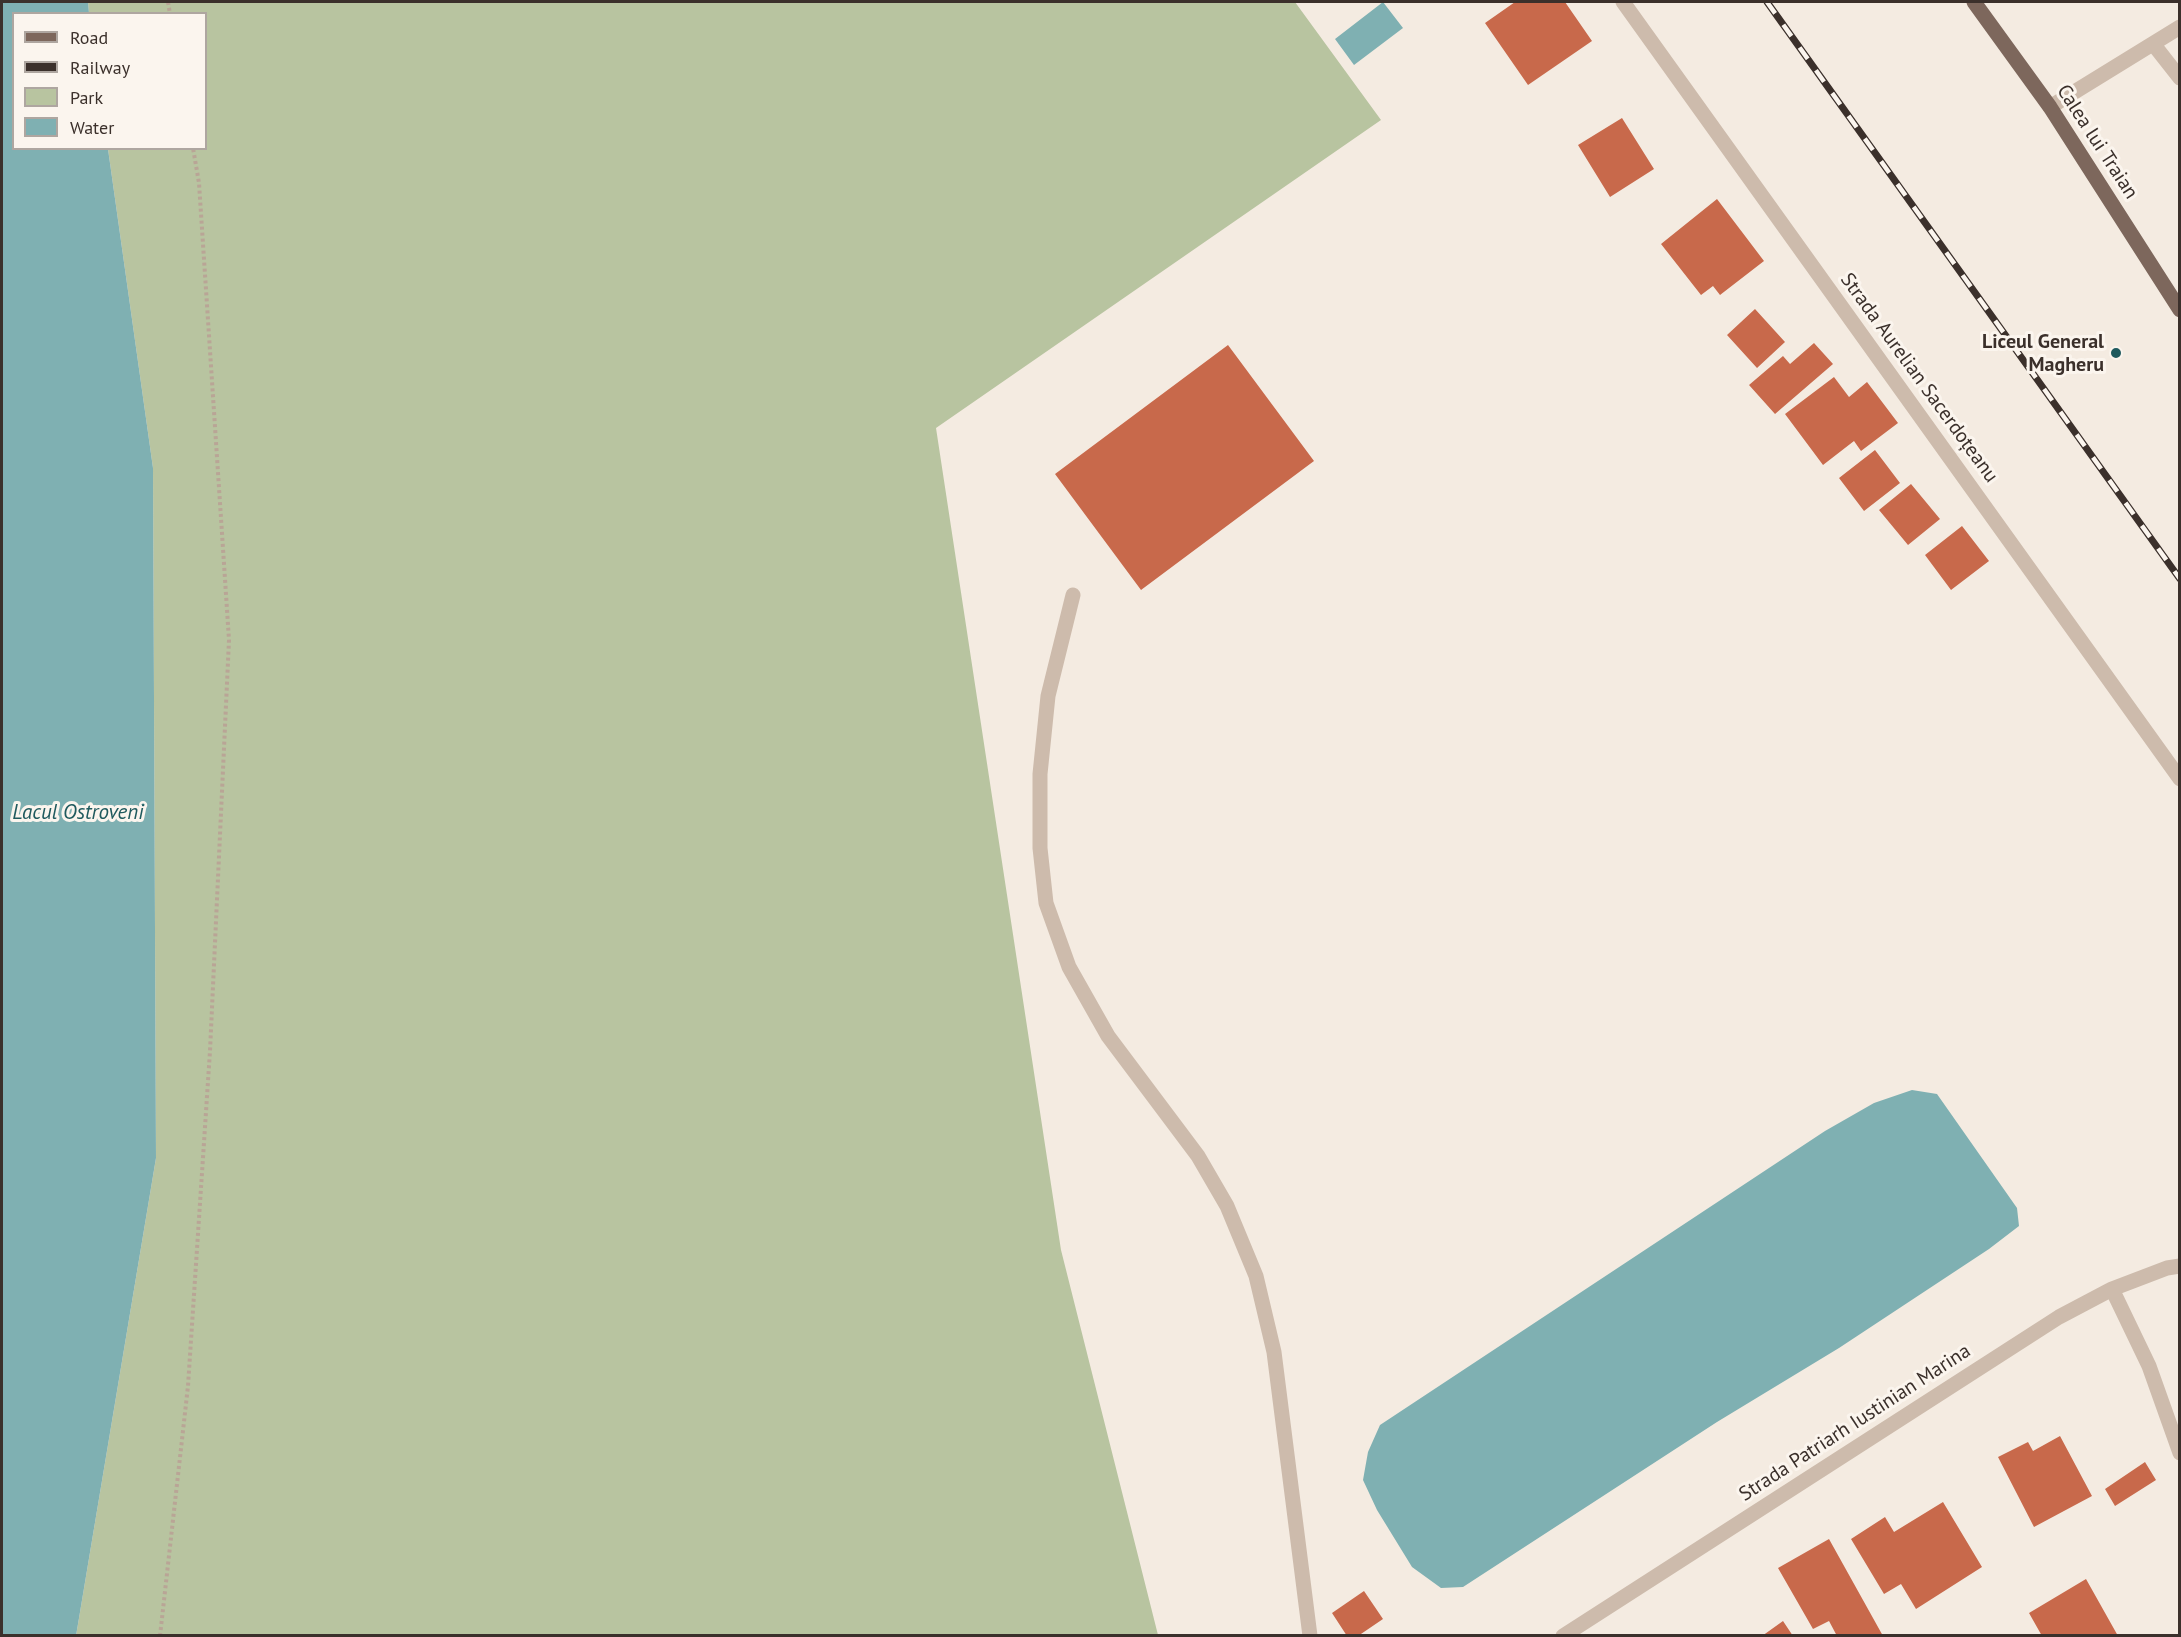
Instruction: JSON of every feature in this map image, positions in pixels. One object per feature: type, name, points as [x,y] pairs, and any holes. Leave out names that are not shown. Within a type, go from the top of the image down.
[{"type":"main road","name":"Calea lui Traian","points":[[1974,2],[2050,107],[2180,310]]},
{"type":"street","name":"Strada Aurelian Sacerdoțeanu","points":[[1623,2],[2180,779]]},
{"type":"street","points":[[2050,107],[2180,27]]},
{"type":"street","points":[[2154,45],[2180,78]]},
{"type":"street","points":[[1073,595],[1048,696],[1040,774],[1040,848],[1046,903],[1069,967],[1108,1036],[1198,1156],[1227,1206],[1256,1276],[1274,1352],[1310,1635]]},
{"type":"street","name":"Strada Patriarh Iustinian Marina","points":[[1563,1635],[2059,1317],[2112,1289],[2180,1266]]},
{"type":"street","points":[[2112,1289],[2149,1366],[2180,1453]]},
{"type":"path","points":[[160,1635],[189,1374],[210,1052],[229,640],[199,183],[193,150]]},
{"type":"green space","points":[[88,2],[1295,2],[1381,120],[936,428],[1061,1250],[1158,1635],[76,1636],[156,1158],[153,468],[108,150],[207,150],[207,12],[89,12]]},
{"type":"water","name":"Lacul Ostroveni","points":[[2,2],[88,2],[89,12],[12,12],[12,150],[108,150],[153,468],[156,1158],[76,1636],[2,1635]]},
{"type":"water","points":[[1383,2],[1403,28],[1354,65],[1335,39]]},
{"type":"water","points":[[1912,1090],[1937,1094],[2017,1208],[2019,1226],[1989,1249],[1839,1348],[1717,1422],[1463,1587],[1441,1588],[1412,1567],[1377,1510],[1363,1480],[1368,1452],[1380,1425],[1825,1131],[1874,1103]]},
{"type":"building","points":[[1515,2],[1565,2],[1592,41],[1528,85],[1485,23]]},
{"type":"building","points":[[1622,118],[1654,169],[1610,197],[1578,145]]},
{"type":"building","points":[[1717,199],[1764,261],[1720,295],[1713,286],[1701,295],[1661,244]]},
{"type":"building","points":[[1755,309],[1785,342],[1757,368],[1727,335]]},
{"type":"building","points":[[1814,343],[1833,364],[1775,414],[1749,385],[1783,356],[1790,364]]},
{"type":"building","points":[[1228,345],[1314,461],[1141,590],[1055,474]]},
{"type":"building","points":[[1834,377],[1849,397],[1867,382],[1898,423],[1861,451],[1854,441],[1823,465],[1785,414]]},
{"type":"building","points":[[1875,450],[1900,483],[1864,511],[1839,478]]},
{"type":"building","points":[[1911,484],[1940,519],[1908,545],[1879,510]]},
{"type":"building","points":[[1962,526],[1989,561],[1951,590],[1925,555]]},
{"type":"building","points":[[2060,1436],[2092,1496],[2034,1527],[1998,1457],[2028,1442],[2033,1451]]},
{"type":"building","points":[[2145,1462],[2156,1480],[2115,1506],[2105,1489]]},
{"type":"building","points":[[1943,1502],[1982,1567],[1916,1609],[1901,1584],[1884,1594],[1851,1539],[1885,1517],[1894,1532]]},
{"type":"building","points":[[1829,1539],[1883,1636],[1837,1636],[1829,1621],[1813,1629],[1778,1568]]},
{"type":"building","points":[[2086,1579],[2118,1636],[2042,1636],[2029,1613]]},
{"type":"building","points":[[1364,1591],[1383,1619],[1358,1636],[1347,1636],[1332,1613]]},
{"type":"building","points":[[1783,1621],[1793,1636],[1762,1636]]},
{"type":"railway","points":[[1767,2],[2180,579]]},
{"type":"place","name":"Liceul General Magheru","points":[[2116,353]]}]
